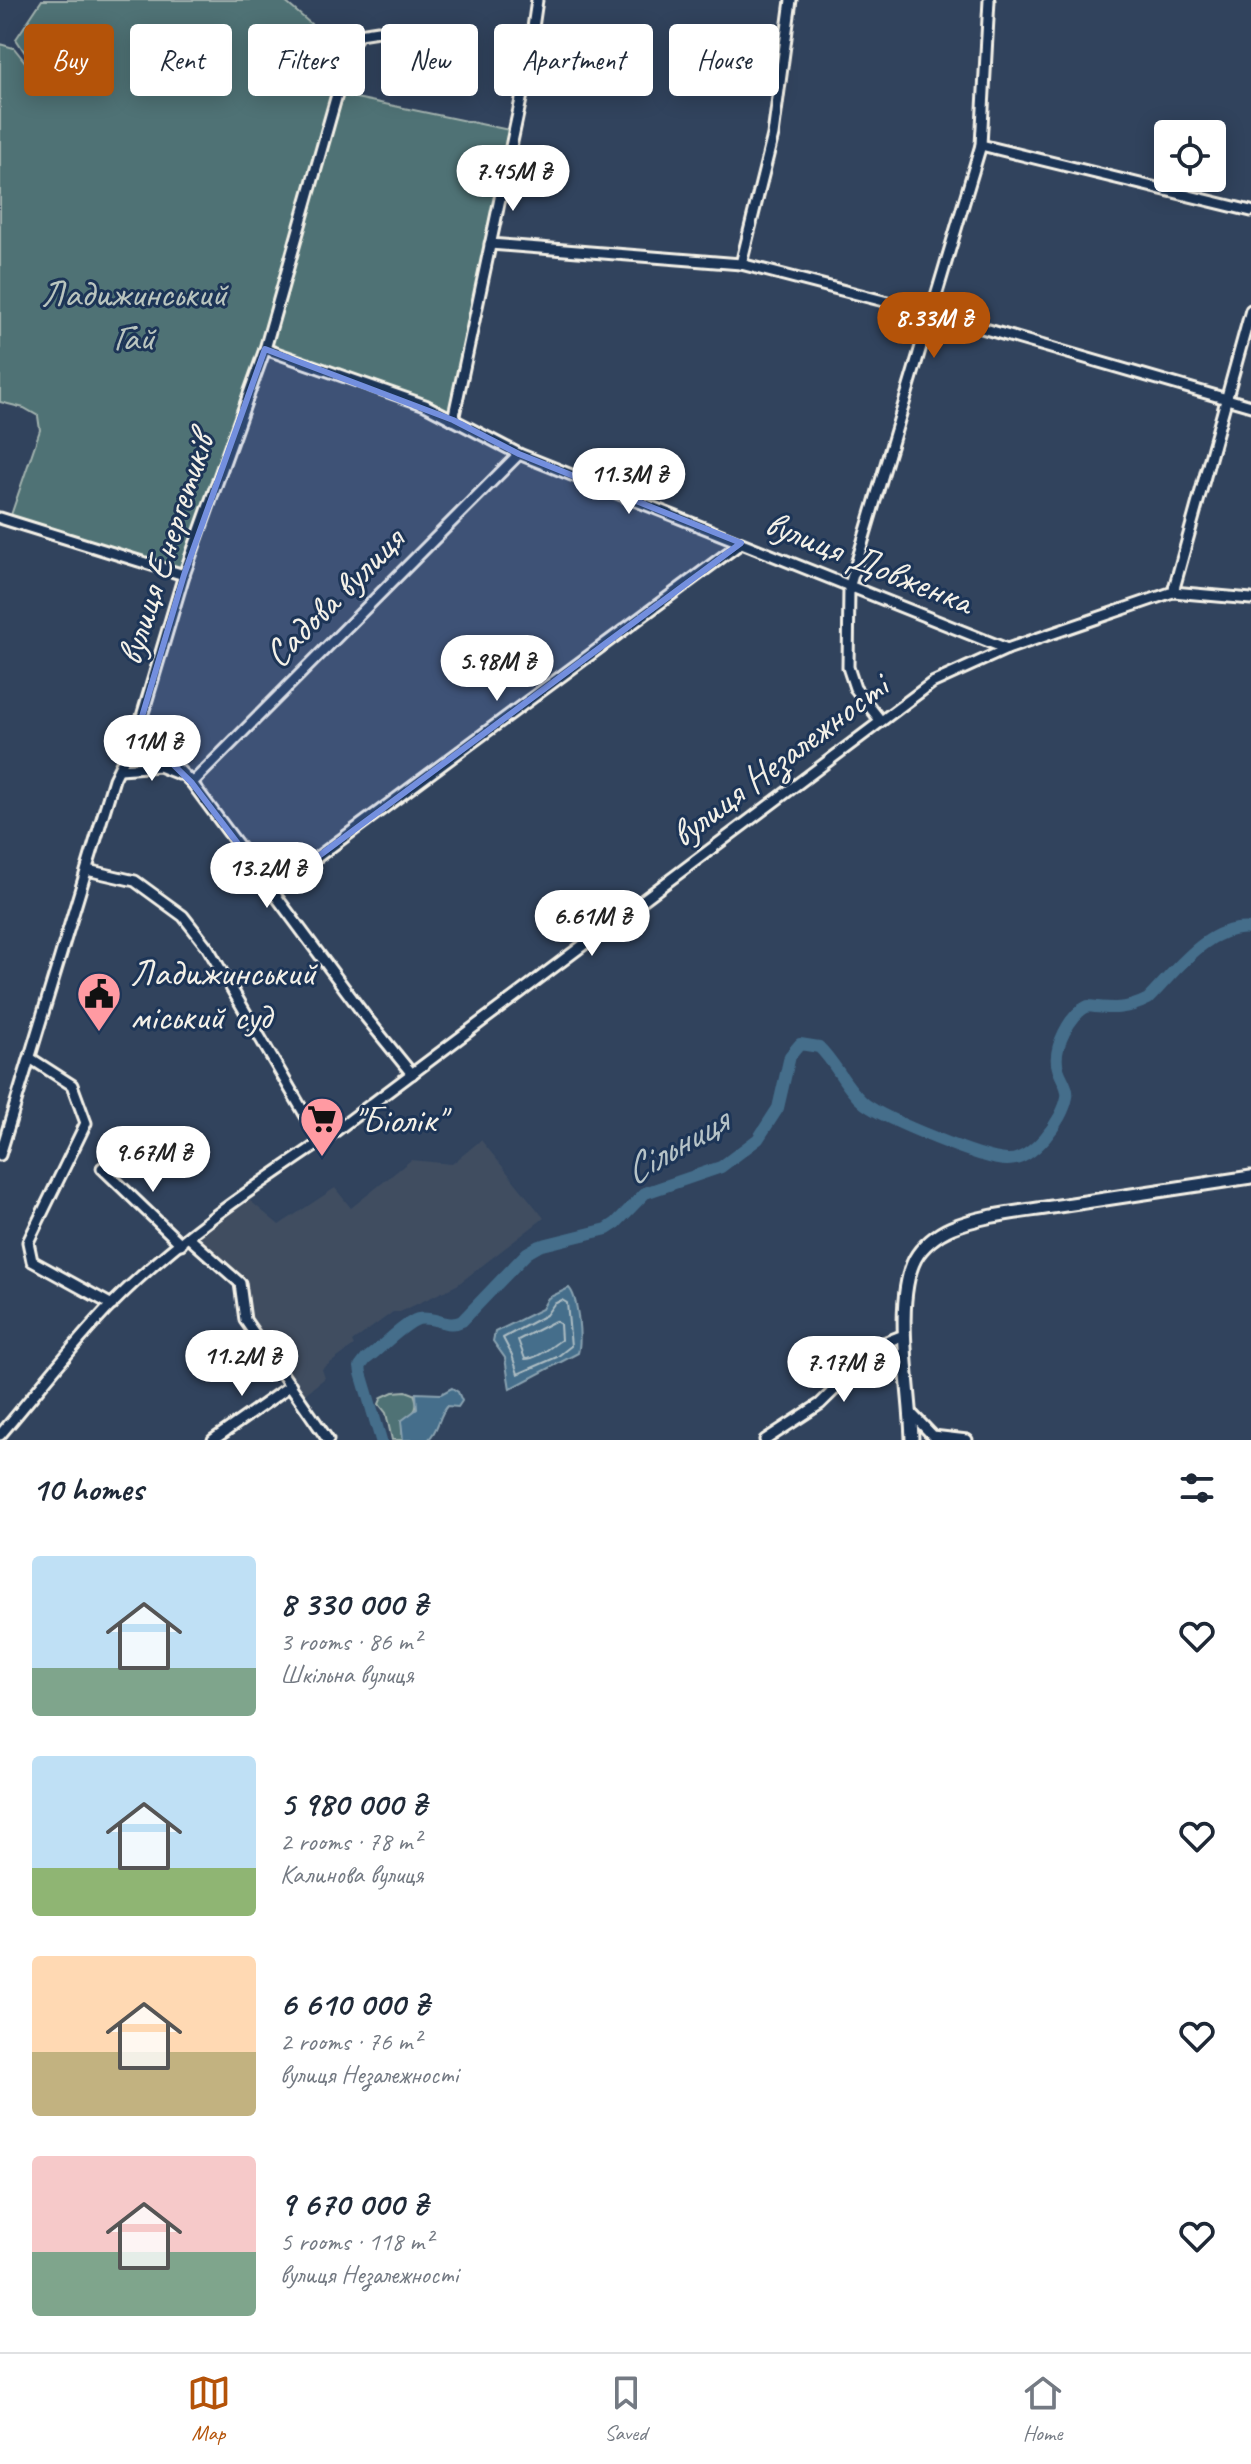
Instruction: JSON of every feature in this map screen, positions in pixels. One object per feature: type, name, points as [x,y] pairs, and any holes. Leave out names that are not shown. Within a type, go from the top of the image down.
[{"type":"street","points":[[453,420],[526,76],[537,0]]},
{"type":"street","points":[[741,264],[773,135],[791,0]]},
{"type":"street","points":[[880,720],[855,688],[848,667],[849,588],[981,145],[989,0]]},
{"type":"street","name":"вулиця Енергетиків","points":[[0,1155],[114,779],[138,730],[184,575],[265,349],[351,45],[359,34],[381,32]]},
{"type":"street","points":[[981,145],[1251,211]]},
{"type":"street","points":[[490,244],[741,264],[930,313],[1251,406]]},
{"type":"street","points":[[1173,592],[1251,310]]},
{"type":"street","name":"вулиця Довженка","points":[[265,349],[425,405],[519,454],[1007,649]]},
{"type":"street","name":"Садова вулиця","points":[[189,780],[519,454]]},
{"type":"street","points":[[0,518],[184,575]]},
{"type":"street","points":[[273,890],[741,543]]},
{"type":"street","name":"вулиця Незалежності","points":[[0,1435],[112,1305],[242,1194],[321,1142],[932,683],[1007,649],[1173,592],[1251,599]]},
{"type":"street","points":[[138,730],[189,780],[412,1074]]},
{"type":"street","points":[[120,769],[159,766],[189,780]]},
{"type":"street","points":[[87,870],[135,881],[183,916],[208,948],[321,1142]]},
{"type":"street","points":[[30,1058],[72,1085],[86,1123],[28,1242],[32,1261],[112,1305]]},
{"type":"street","points":[[102,1168],[184,1241],[240,1283],[245,1320],[328,1440]]},
{"type":"street","points":[[912,1440],[904,1335],[907,1284],[914,1261],[924,1246],[951,1228],[1015,1213],[1251,1177]]},
{"type":"street","points":[[765,1440],[820,1404],[881,1344],[904,1335]]},
{"type":"street","points":[[213,1440],[291,1385]]},
{"type":"street","points":[[912,1414],[933,1436],[967,1440]]},
{"type":"highlighted area","points":[[265,349],[453,420],[519,454],[741,543],[273,890],[192,783],[138,730],[184,575]]},
{"type":"shaded area","points":[[481,1140],[544,1218],[457,1285],[400,1312],[393,1312],[352,1342],[354,1346],[322,1369],[325,1378],[300,1398],[245,1320],[240,1283],[188,1237],[242,1194],[279,1225],[335,1188],[351,1208],[411,1160],[452,1164]]},
{"type":"green space","name":"Ладижинський Гай","points":[[42,0],[283,0],[311,24],[248,24],[248,96],[347,96],[514,131],[453,420],[265,349],[184,575],[9,521],[40,430],[38,416],[24,408],[0,402],[0,44],[14,48],[24,60],[24,96],[114,96],[114,24],[26,24]]},
{"type":"green space","name":"Ладижинський Гай","points":[[24,27],[24,51],[16,39]]},
{"type":"green space","points":[[406,1391],[414,1394],[416,1408],[402,1426],[403,1440],[392,1440],[386,1413],[379,1404],[382,1397]]},
{"type":"water","points":[[569,1288],[575,1300],[578,1319],[578,1353],[510,1389],[505,1358],[493,1341],[495,1332],[542,1309],[548,1298]]},
{"type":"water","points":[[452,1388],[462,1401],[458,1407],[447,1406],[428,1440],[403,1440],[401,1421],[417,1409],[416,1393],[441,1394]]},
{"type":"waterway","name":"Сільниця","points":[[381,1440],[361,1373],[360,1367],[366,1359],[418,1319],[451,1324],[462,1321],[527,1253],[539,1246],[607,1229],[645,1193],[721,1167],[758,1139],[778,1108],[790,1056],[800,1044],[819,1047],[858,1098],[876,1111],[934,1138],[978,1153],[1007,1160],[1017,1159],[1036,1147],[1060,1117],[1067,1093],[1058,1068],[1058,1051],[1069,1024],[1081,1010],[1088,1006],[1119,1008],[1148,999],[1181,963],[1207,941],[1236,929],[1251,929]]},
{"type":"place","name":"Ладижинський міський суд","points":[[99,1033]]},
{"type":"place","name":"\"Біолік\"","points":[[322,1158]]}]
